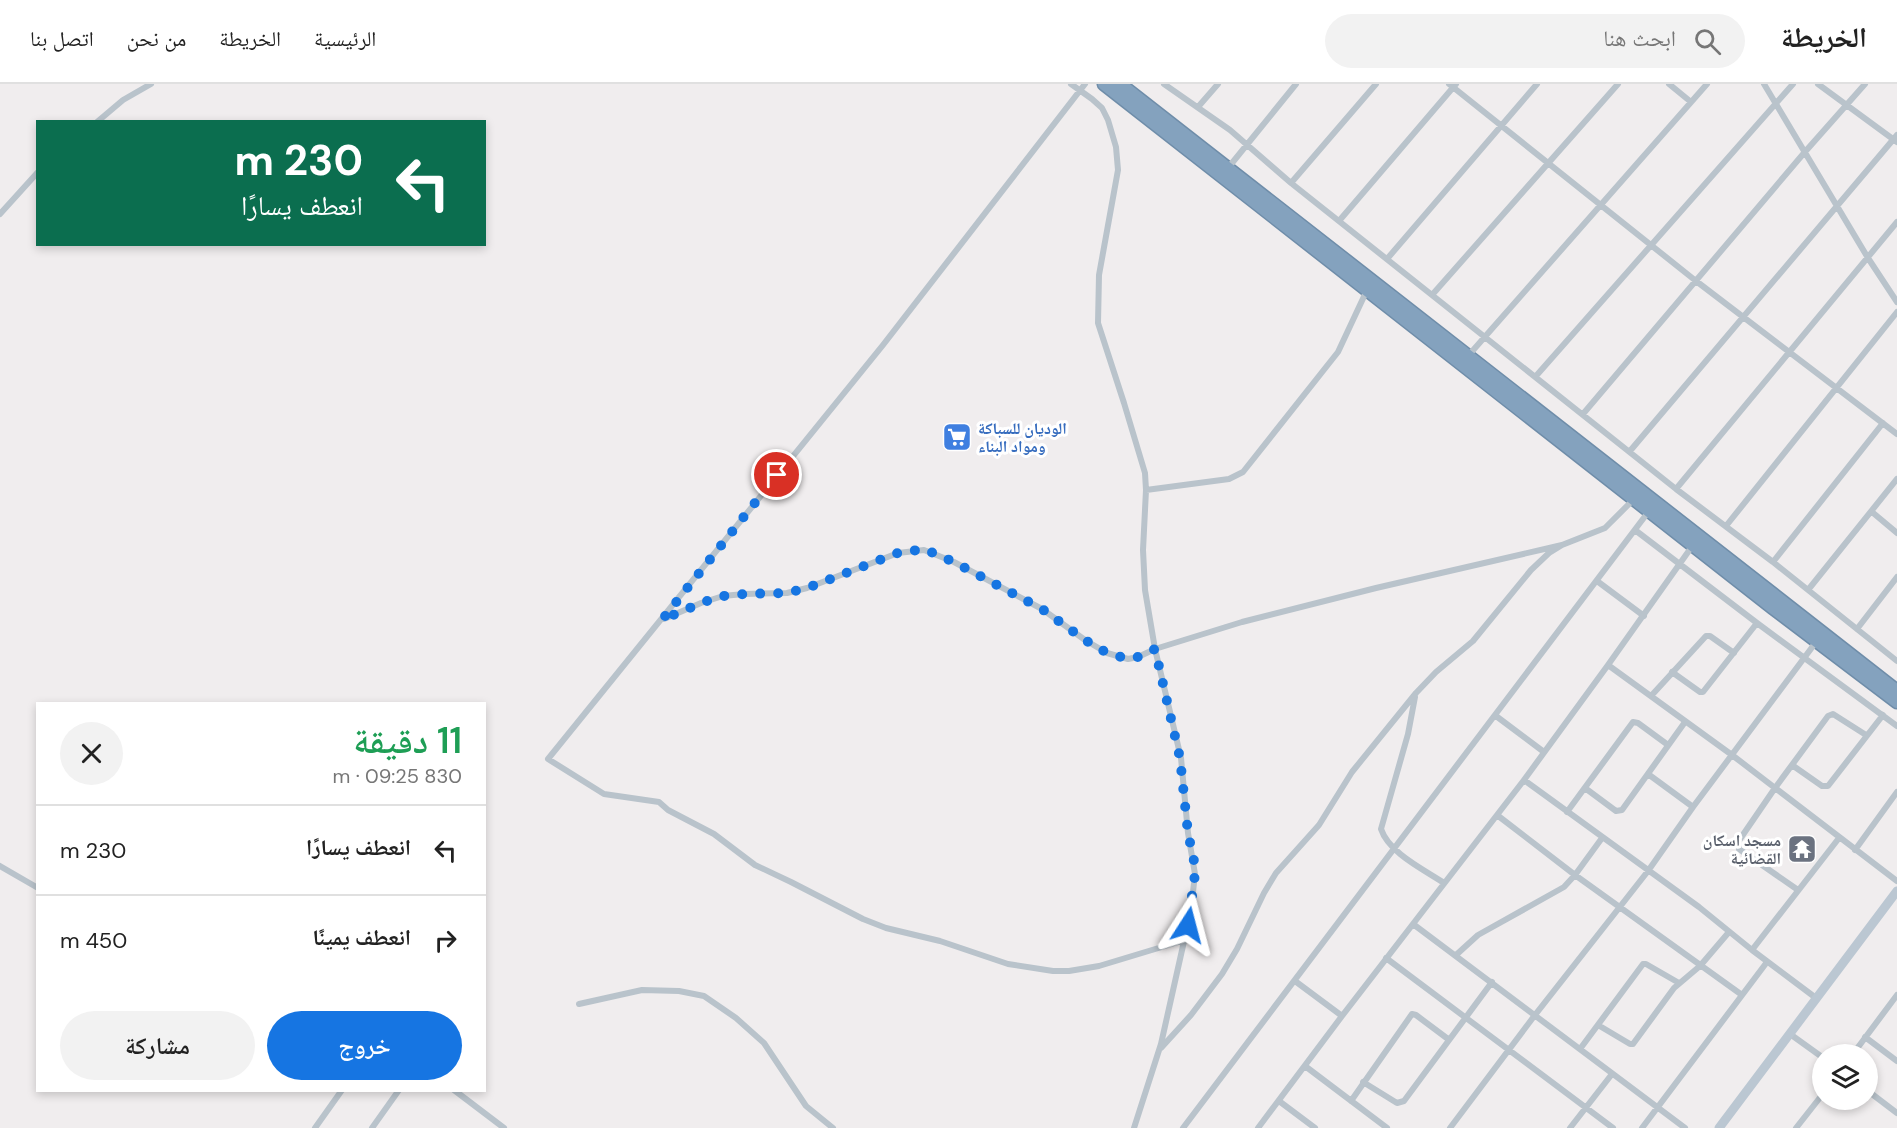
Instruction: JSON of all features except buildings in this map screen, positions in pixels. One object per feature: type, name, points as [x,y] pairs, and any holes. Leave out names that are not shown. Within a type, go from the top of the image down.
[{"type":"highway","points":[[1104,84],[1816,642],[1894,696]]},
{"type":"highway","points":[[1120,84],[1330,247],[1894,696]]},
{"type":"street","points":[[99,120],[123,100],[151,84]]},
{"type":"street","points":[[1071,84],[1102,108],[1116,147],[1118,170],[1097,286],[1098,323],[1142,460],[1146,490],[1144,590],[1180,758],[1195,874],[1185,940],[1159,1051],[1134,1128]]},
{"type":"street","points":[[1085,84],[883,345],[548,759],[603,794],[659,802],[668,810],[714,834],[755,865],[863,920],[886,928],[940,940],[1008,964],[1053,971],[1069,971],[1099,966],[1185,940]]},
{"type":"street","points":[[1164,84],[1246,144],[1291,183],[1676,489],[1896,658]]},
{"type":"street","points":[[1198,107],[1218,84]]},
{"type":"street","points":[[1228,168],[1296,84]]},
{"type":"street","points":[[1291,183],[1376,84]]},
{"type":"street","points":[[1387,259],[1538,84]]},
{"type":"street","points":[[1432,295],[1617,84]]},
{"type":"street","points":[[1669,84],[1691,102]]},
{"type":"street","points":[[1468,357],[1707,84]]},
{"type":"street","points":[[1764,84],[1868,258],[1897,302]]},
{"type":"street","points":[[1536,376],[1793,84]]},
{"type":"street","points":[[1629,451],[1837,205],[1896,139],[1846,106],[1818,84]]},
{"type":"street","points":[[1583,414],[1865,84]]},
{"type":"street","points":[[1339,221],[1453,85],[1696,280],[1897,434]]},
{"type":"street","points":[[0,214],[36,174]]},
{"type":"street","points":[[1676,489],[1897,222]]},
{"type":"street","points":[[1146,490],[1229,479],[1243,472],[1338,352],[1367,290]]},
{"type":"street","points":[[1726,526],[1897,312]]},
{"type":"street","points":[[1773,562],[1883,423]]},
{"type":"street","points":[[1808,590],[1897,479]]},
{"type":"street","points":[[662,620],[723,596],[787,593],[807,588],[898,553],[924,549],[954,562],[1042,609],[1107,653],[1128,659],[1253,619],[1562,545],[1605,528],[1634,499]]},
{"type":"street","points":[[1183,1128],[1649,511]]},
{"type":"street","points":[[1872,512],[1897,533]]},
{"type":"street","points":[[1635,530],[1897,726]]},
{"type":"street","points":[[1159,1051],[1191,1015],[1222,974],[1276,873],[1320,825],[1352,772],[1416,693],[1473,641],[1539,562],[1562,545]]},
{"type":"street","points":[[1258,1128],[1524,780],[1693,545]]},
{"type":"street","points":[[1857,628],[1897,577]]},
{"type":"street","points":[[1597,581],[1644,616]]},
{"type":"street","points":[[1672,672],[1702,692],[1757,623]]},
{"type":"street","points":[[1651,696],[1706,636],[1710,636],[1734,653]]},
{"type":"street","points":[[1450,1128],[1648,871],[1816,642]]},
{"type":"street","points":[[1608,665],[1732,755],[1897,882]]},
{"type":"street","points":[[1416,693],[1408,734],[1382,826],[1384,838],[1394,849],[1444,883]]},
{"type":"street","points":[[1876,710],[1894,696]]},
{"type":"street","points":[[1798,891],[1738,848],[1738,842],[1774,788],[1829,714],[1833,714],[1866,735]]},
{"type":"street","points":[[1792,765],[1822,786],[1828,786],[1883,715]]},
{"type":"street","points":[[1496,716],[1544,752]]},
{"type":"street","points":[[1567,812],[1633,722],[1638,723],[1668,745]]},
{"type":"street","points":[[1585,788],[1616,811],[1620,811],[1685,722]]},
{"type":"street","points":[[1648,774],[1693,807]]},
{"type":"street","points":[[1524,780],[1699,907],[1815,998]]},
{"type":"street","points":[[1855,850],[1897,792]]},
{"type":"street","points":[[1497,815],[1575,875],[1742,996]]},
{"type":"street","points":[[1456,955],[1478,935],[1560,890],[1575,875],[1602,838]]},
{"type":"street","points":[[1752,950],[1839,838]]},
{"type":"street","points":[[0,866],[36,887]]},
{"type":"street","points":[[1719,1128],[1897,891]]},
{"type":"street","points":[[1413,924],[1685,1128]]},
{"type":"street","points":[[1598,1025],[1633,1044],[1679,983],[1700,966],[1729,932]]},
{"type":"street","points":[[1386,958],[1612,1128]]},
{"type":"street","points":[[1642,1128],[1767,962]]},
{"type":"street","points":[[1580,1049],[1643,964],[1679,983]]},
{"type":"street","points":[[1295,981],[1342,1016]]},
{"type":"street","points":[[1363,1082],[1397,1103],[1401,1103],[1492,982]]},
{"type":"street","points":[[579,1004],[642,990],[679,991],[704,996],[736,1018],[764,1043],[806,1106],[833,1128]]},
{"type":"street","points":[[1861,1044],[1897,995]]},
{"type":"street","points":[[1351,1101],[1412,1014],[1448,1039]]},
{"type":"street","points":[[1790,1034],[1812,1050]]},
{"type":"street","points":[[1866,1037],[1897,1060]]},
{"type":"street","points":[[1305,1066],[1384,1127]]},
{"type":"street","points":[[1570,1128],[1612,1074]]},
{"type":"street","points":[[315,1128],[341,1092]]},
{"type":"street","points":[[372,1128],[398,1092]]},
{"type":"street","points":[[457,1092],[504,1128]]},
{"type":"street","points":[[1878,1099],[1897,1113]]},
{"type":"street","points":[[1279,1101],[1315,1128]]},
{"type":"street","points":[[1796,1128],[1812,1108]]},
{"type":"place","name":"الوديان للسباكة ومواد البناء","points":[[957,437]]},
{"type":"place","name":"مسجد اسكان القضائية","points":[[1802,849]]},
{"type":"route","points":[[777,475],[662,620],[723,596],[787,593],[807,588],[898,553],[924,549],[954,562],[1042,609],[1107,653],[1128,659],[1155,649],[1183,773],[1188,833],[1194,861],[1195,874],[1188,925]]}]
